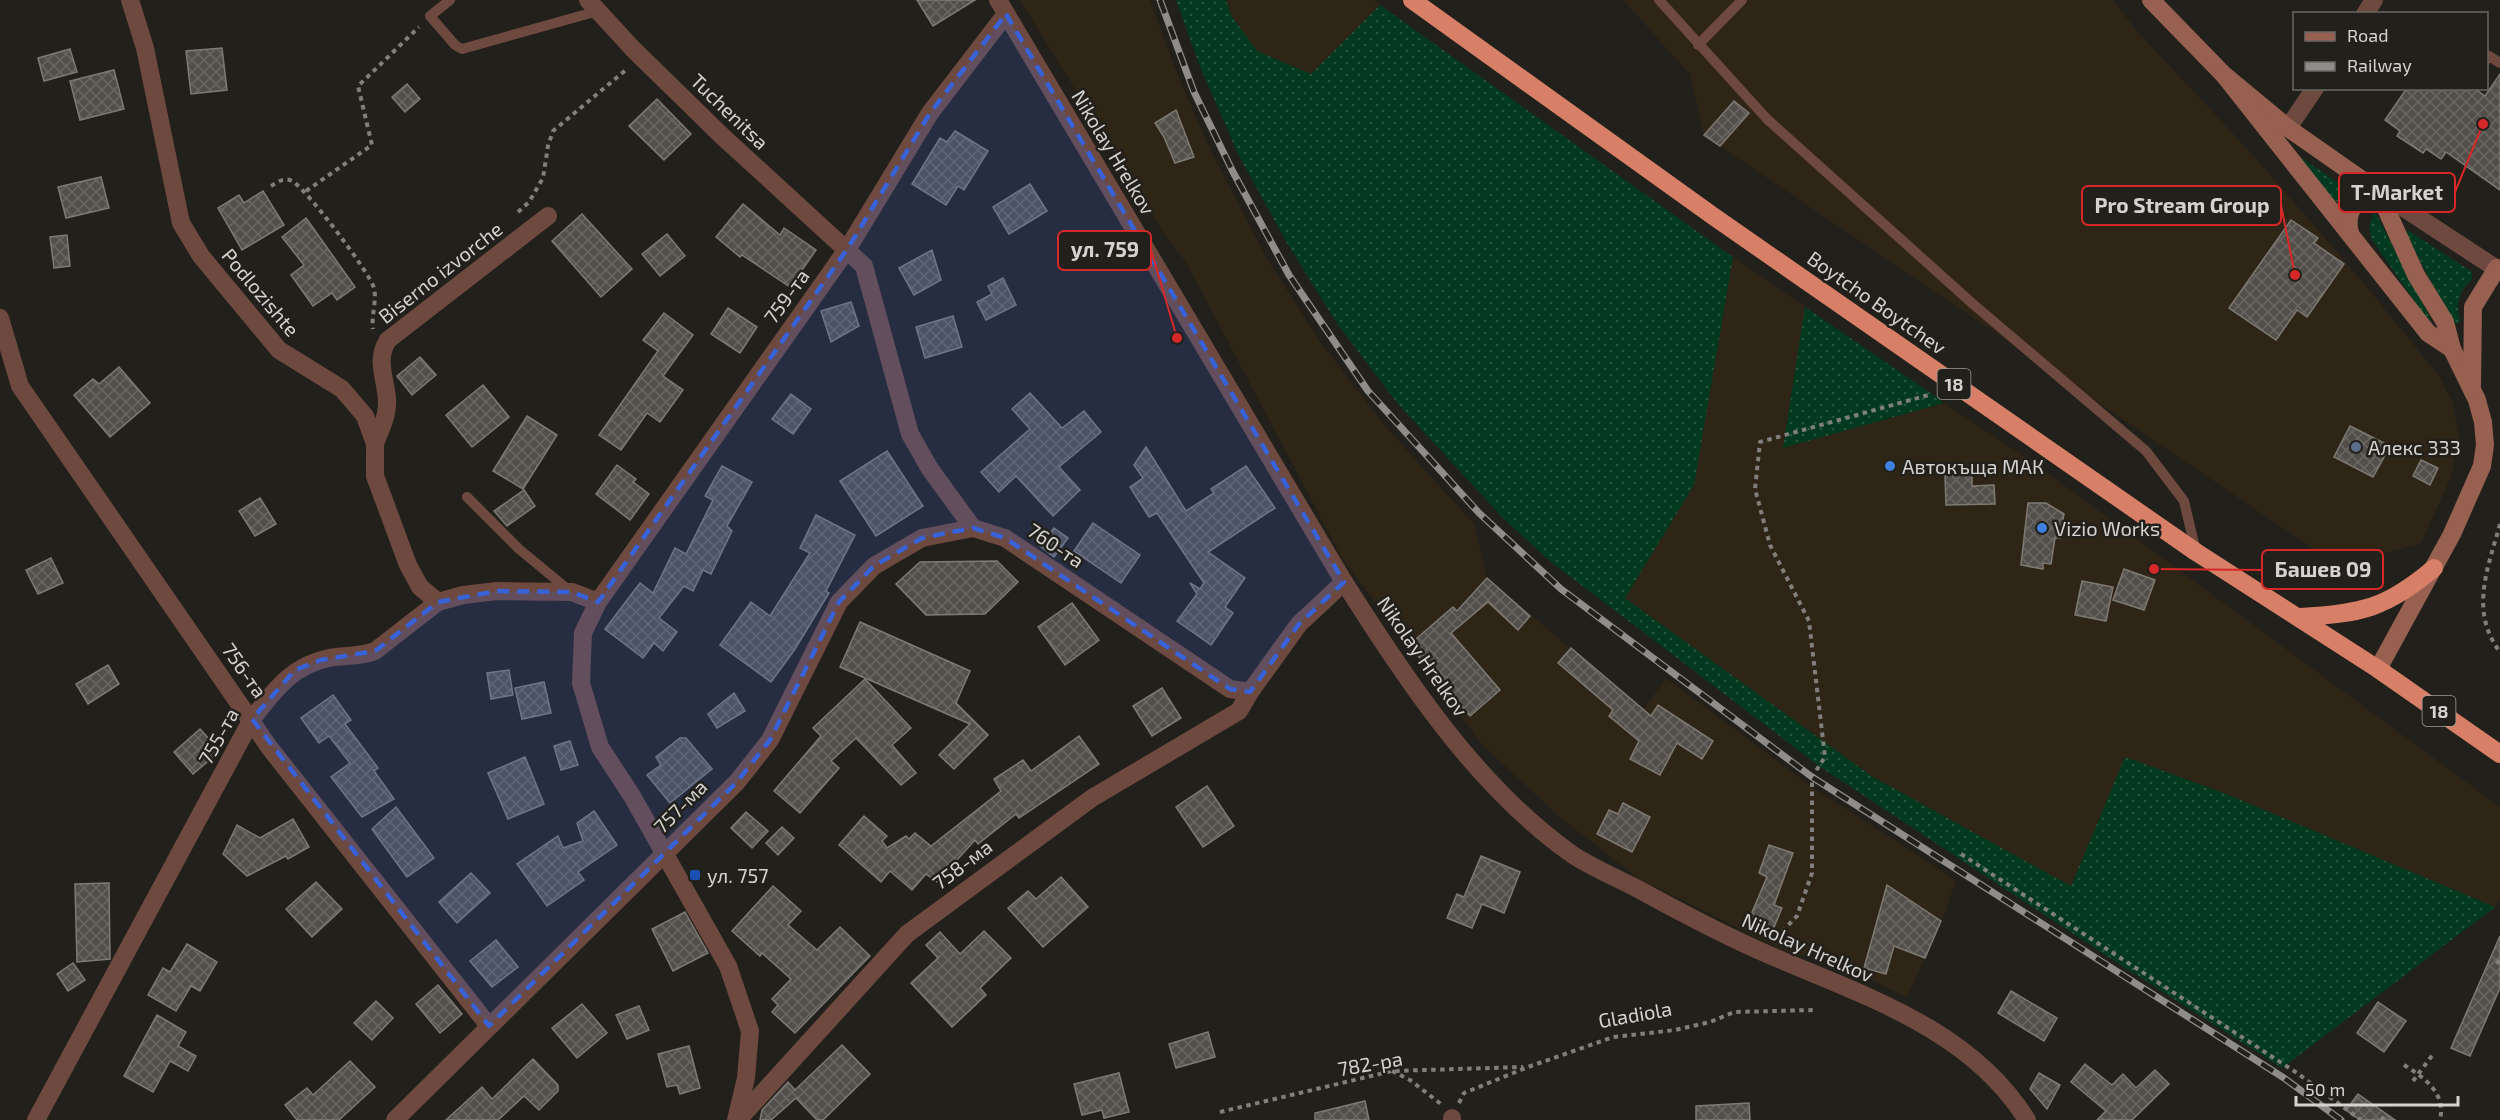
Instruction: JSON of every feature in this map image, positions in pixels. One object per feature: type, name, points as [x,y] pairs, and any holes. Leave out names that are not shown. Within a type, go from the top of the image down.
[{"type":"highway","name":"Boytcho Boytchev","points":[[1412,0],[1713,216],[2196,552],[2300,617],[2500,754]]},
{"type":"highway","points":[[2300,617],[2349,613],[2383,604],[2400,595],[2434,568]]},
{"type":"street","name":"Podlozishte","points":[[130,0],[145,48],[181,224],[201,256],[279,351],[342,389],[355,401],[365,416],[375,444],[375,476],[408,565],[420,587],[438,602]]},
{"type":"street","points":[[2151,0],[2224,75],[2428,333],[2452,349]]},
{"type":"street","name":"Tuchenitsa","points":[[593,5],[641,57],[832,239],[848,248]]},
{"type":"street","name":"759-та","points":[[737,1120],[747,1078],[750,1031],[728,966],[632,796],[600,747],[581,683],[584,633],[598,602],[848,248],[930,113],[1002,7]]},
{"type":"street","name":"Nikolay Hrelkov","points":[[1002,7],[1344,582],[1403,673],[1440,722],[1523,813],[1574,855],[1734,940],[1901,1013],[1936,1032],[1958,1046],[1991,1074],[2027,1120]]},
{"type":"street","points":[[2224,75],[2288,128],[2378,191],[2499,268],[2473,307],[2472,387]]},
{"type":"street","points":[[2288,128],[2314,90]]},
{"type":"street","points":[[2350,233],[2348,225],[2351,208],[2363,196],[2378,191]]},
{"type":"street","points":[[2378,191],[2416,275],[2445,322],[2452,349],[2472,387],[2483,422],[2485,445],[2482,466],[2434,568],[2378,669]]},
{"type":"street","name":"Biserno izvorche","points":[[375,444],[387,412],[381,364],[382,349],[385,345],[548,216]]},
{"type":"street","points":[[848,248],[864,266],[910,434],[930,469],[974,528]]},
{"type":"street","name":"756-та","points":[[0,318],[20,386],[252,719],[269,747],[489,1026]]},
{"type":"street","name":"760-та","points":[[974,528],[1005,538],[1230,689],[1250,692]]},
{"type":"street","name":"757-ма","points":[[395,1120],[737,782],[770,740],[839,602],[874,566],[922,538],[974,528]]},
{"type":"street","points":[[1250,692],[1299,624],[1344,582]]},
{"type":"street","name":"755-та","points":[[36,1120],[252,719],[284,679],[296,670],[321,660],[363,656],[375,651],[438,602],[464,595],[497,591],[572,592],[598,602]]},
{"type":"street","name":"758-ма","points":[[737,1120],[907,934],[1092,798],[1239,711],[1250,692]]},
{"type":"lane","points":[[450,0],[430,16],[455,45],[462,49],[593,5]]},
{"type":"lane","points":[[1659,0],[1767,119],[1973,304],[2146,451],[2184,501],[2196,552]]},
{"type":"lane","points":[[1698,45],[1742,0]]},
{"type":"lane","points":[[2488,58],[2489,56],[2500,63]]},
{"type":"lane","points":[[467,497],[519,549],[572,592]]},
{"type":"path","points":[[306,191],[372,145],[358,86],[430,16]]},
{"type":"path","points":[[512,217],[529,202],[543,178],[548,146],[554,131],[641,57]]},
{"type":"path","points":[[271,186],[286,180],[292,181],[306,191],[372,284],[373,328],[385,345]]},
{"type":"path","points":[[1769,946],[1797,916],[1812,873],[1812,777],[1825,758],[1809,621],[1770,545],[1755,489],[1760,442],[1932,394]]},
{"type":"path","points":[[2500,524],[2482,589],[2483,619],[2491,640],[2500,652]]},
{"type":"path","points":[[1961,854],[2297,1073],[2361,1118]]},
{"type":"path","points":[[2497,964],[2500,958]]},
{"type":"path","name":"Gladiola","points":[[1452,1119],[1464,1093],[1528,1067],[1613,1037],[1698,1025],[1734,1012],[1814,1010]]},
{"type":"path","points":[[2413,1081],[2434,1053]]},
{"type":"path","points":[[2404,1065],[2419,1074],[2442,1101],[2440,1120]]},
{"type":"path","name":"782-ра","points":[[1220,1112],[1392,1071],[1528,1067]]},
{"type":"path","points":[[1392,1071],[1436,1098],[1452,1119]]},
{"type":"path","points":[[2381,1120],[2385,1116]]},
{"type":"highlighted area","points":[[1006,14],[1344,582],[1299,624],[1250,692],[1230,689],[1005,538],[973,528],[922,538],[874,566],[839,602],[770,740],[737,782],[489,1026],[252,719],[295,670],[321,660],[375,651],[438,602],[497,591],[572,592],[598,602],[848,248],[930,113]]},
{"type":"shaded area","points":[[1020,0],[1150,0],[1176,71],[1208,145],[1266,257],[1319,340],[1385,426],[1474,524],[1487,578],[1643,710],[1666,678],[1812,787],[1956,880],[1943,917],[1907,997],[1854,972],[1780,949],[1638,878],[1556,814],[1480,742],[1342,558],[1187,264],[1163,232]]},
{"type":"shaded area","points":[[1226,0],[1373,0],[1380,5],[1311,74],[1257,51],[1231,15]]},
{"type":"shaded area","points":[[1623,0],[2113,0],[2136,30],[2253,155],[2357,275],[2439,376],[2453,404],[2459,438],[2451,477],[2421,543],[2339,566],[1720,146],[1704,135],[1690,74]]},
{"type":"shaded area","points":[[1733,257],[1805,307],[1783,448],[1944,403],[2027,458],[2500,807],[2500,900],[2495,907],[2224,793],[2126,757],[2072,887],[1873,777],[1624,598],[1694,485]]},
{"type":"green space","points":[[1176,0],[1226,0],[1231,15],[1257,51],[1311,74],[1380,5],[1733,257],[1694,485],[1625,598],[1873,777],[2071,886],[2125,757],[2224,793],[2495,907],[2282,1068],[2116,962],[1819,766],[1551,562],[1504,519],[1398,404],[1338,325],[1287,243],[1238,154],[1201,69]]},
{"type":"green space","points":[[2296,154],[2347,189],[2338,202],[2334,200]]},
{"type":"green space","points":[[2373,214],[2376,214],[2432,321],[2428,321],[2371,238],[2369,227]]},
{"type":"green space","points":[[2408,230],[2472,272],[2472,280],[2464,288],[2459,298],[2460,321],[2457,324],[2453,323],[2406,234]]},
{"type":"green space","points":[[1805,307],[1932,394],[1944,403],[1783,448]]},
{"type":"building","points":[[917,0],[975,0],[933,26]]},
{"type":"building","points":[[222,48],[227,90],[191,94],[186,51]]},
{"type":"building","points":[[70,49],[77,72],[44,81],[38,58]]},
{"type":"building","points":[[114,70],[124,109],[80,120],[70,81]]},
{"type":"building","points":[[2500,74],[2500,190],[2446,152],[2441,159],[2426,149],[2423,153],[2397,136],[2400,131],[2385,120],[2406,90],[2477,90],[2485,96]]},
{"type":"building","points":[[407,84],[420,99],[405,112],[392,97]]},
{"type":"building","points":[[657,99],[691,134],[664,160],[629,126]]},
{"type":"building","points":[[1734,101],[1749,113],[1720,146],[1704,135]]},
{"type":"building","points":[[1176,110],[1194,157],[1175,163],[1155,123]]},
{"type":"building","points":[[955,131],[988,151],[964,190],[958,186],[946,205],[912,184],[940,138],[947,142]]},
{"type":"building","points":[[101,177],[109,208],[66,218],[58,187]]},
{"type":"building","points":[[1030,184],[1047,211],[1009,234],[993,207]]},
{"type":"building","points":[[263,191],[284,225],[242,250],[218,208],[239,195],[244,203]]},
{"type":"building","points":[[743,204],[780,235],[784,228],[816,250],[790,287],[742,255],[740,257],[716,237]]},
{"type":"building","points":[[582,214],[632,269],[601,297],[552,241]]},
{"type":"building","points":[[306,218],[355,287],[337,300],[332,293],[313,306],[291,275],[304,265],[282,237]]},
{"type":"building","points":[[2291,220],[2318,238],[2314,243],[2344,264],[2307,317],[2297,310],[2276,340],[2229,308]]},
{"type":"building","points":[[667,234],[685,256],[660,276],[642,254]]},
{"type":"building","points":[[67,235],[70,266],[54,268],[50,237]]},
{"type":"building","points":[[932,250],[941,280],[914,295],[899,268]]},
{"type":"building","points":[[1003,278],[1016,305],[986,320],[977,302],[992,294],[988,286]]},
{"type":"building","points":[[851,302],[859,326],[831,342],[821,311]]},
{"type":"building","points":[[728,308],[757,327],[740,353],[711,334]]},
{"type":"building","points":[[664,313],[693,335],[663,376],[683,390],[660,422],[647,413],[621,450],[599,435],[658,351],[643,340]]},
{"type":"building","points":[[953,316],[962,347],[925,358],[916,327]]},
{"type":"building","points":[[420,357],[436,375],[412,395],[397,376]]},
{"type":"building","points":[[119,367],[150,403],[110,437],[74,395],[93,379],[99,384]]},
{"type":"building","points":[[483,385],[509,417],[472,447],[446,415]]},
{"type":"building","points":[[1030,393],[1062,428],[1084,411],[1101,432],[1059,467],[1080,490],[1053,516],[1016,476],[999,492],[981,472],[1030,429],[1012,409]]},
{"type":"building","points":[[791,394],[811,409],[793,434],[772,419]]},
{"type":"building","points":[[527,416],[557,435],[523,489],[493,471]]},
{"type":"building","points":[[2350,426],[2390,446],[2373,477],[2334,457]]},
{"type":"building","points":[[1146,447],[1186,511],[1214,493],[1211,489],[1246,466],[1275,508],[1208,552],[1245,578],[1225,607],[1233,613],[1211,645],[1177,621],[1197,594],[1190,583],[1200,589],[1204,583],[1157,513],[1149,517],[1130,487],[1143,478],[1134,465]]},
{"type":"building","points":[[887,451],[923,506],[876,536],[840,481]]},
{"type":"building","points":[[2421,460],[2438,468],[2430,485],[2413,476]]},
{"type":"building","points":[[617,465],[636,479],[633,482],[649,494],[630,520],[596,494]]},
{"type":"building","points":[[722,466],[752,482],[727,526],[732,531],[711,574],[703,570],[693,591],[684,586],[659,618],[677,632],[663,651],[654,643],[643,658],[605,629],[640,583],[653,593],[675,548],[686,554],[713,500],[705,496]]},
{"type":"building","points":[[1972,474],[1972,486],[1994,485],[1995,504],[1946,505],[1945,475]]},
{"type":"building","points":[[524,490],[535,506],[507,526],[494,511]]},
{"type":"building","points":[[260,498],[276,524],[255,536],[239,511]]},
{"type":"building","points":[[2028,503],[2046,503],[2064,514],[2060,538],[2055,538],[2051,564],[2043,563],[2043,569],[2021,565]]},
{"type":"building","points":[[816,515],[855,535],[826,591],[829,593],[795,649],[771,682],[720,645],[751,602],[770,616],[810,553],[800,548]]},
{"type":"building","points":[[1093,523],[1140,555],[1121,583],[1074,551]]},
{"type":"building","points":[[1054,528],[1068,538],[1054,557],[1040,546]]},
{"type":"building","points":[[51,558],[63,583],[38,594],[26,570]]},
{"type":"building","points":[[997,561],[1018,582],[985,614],[926,615],[896,584],[920,562]]},
{"type":"building","points":[[2124,569],[2155,580],[2144,610],[2113,600]]},
{"type":"building","points":[[1487,578],[1530,616],[1518,630],[1488,602],[1451,633],[1500,690],[1470,716],[1409,645],[1453,607],[1457,611]]},
{"type":"building","points":[[2082,581],[2113,587],[2106,621],[2075,615]]},
{"type":"building","points":[[1072,603],[1099,640],[1065,665],[1038,627]]},
{"type":"building","points":[[860,622],[970,671],[956,703],[988,735],[954,769],[939,755],[970,724],[840,667]]},
{"type":"building","points":[[1571,648],[1651,716],[1658,705],[1713,741],[1702,759],[1677,743],[1660,775],[1630,759],[1639,741],[1609,716],[1613,710],[1558,663]]},
{"type":"building","points":[[108,665],[119,684],[88,704],[76,684]]},
{"type":"building","points":[[509,670],[513,695],[491,699],[487,673]]},
{"type":"building","points":[[865,679],[911,728],[892,745],[916,773],[901,785],[856,738],[831,761],[839,768],[800,813],[774,791],[821,736],[813,728]]},
{"type":"building","points":[[544,682],[551,713],[522,719],[515,688]]},
{"type":"building","points":[[1162,688],[1181,718],[1152,736],[1133,706]]},
{"type":"building","points":[[734,693],[745,711],[717,728],[708,714]]},
{"type":"building","points":[[333,695],[351,720],[345,724],[378,768],[374,771],[394,799],[362,817],[331,777],[350,763],[329,736],[319,743],[301,718]]},
{"type":"building","points":[[200,729],[220,751],[193,774],[174,752]]},
{"type":"building","points":[[1079,736],[1099,764],[1019,818],[1016,814],[978,844],[975,840],[937,882],[926,874],[912,890],[890,871],[881,882],[839,845],[864,816],[887,836],[882,841],[887,848],[906,836],[909,839],[915,833],[931,846],[1001,791],[994,779],[1023,760],[1031,771]]},
{"type":"building","points":[[680,738],[686,738],[712,769],[670,803],[647,775],[661,765],[656,757]]},
{"type":"building","points":[[570,741],[578,765],[561,770],[554,746]]},
{"type":"building","points":[[525,757],[544,804],[508,819],[488,773]]},
{"type":"building","points":[[1207,786],[1234,826],[1203,847],[1176,807]]},
{"type":"building","points":[[1623,803],[1650,817],[1632,852],[1597,834],[1609,810],[1618,814]]},
{"type":"building","points":[[396,807],[434,858],[407,877],[372,829]]},
{"type":"building","points":[[594,811],[617,845],[578,872],[584,880],[547,906],[517,864],[558,836],[563,848],[583,841],[577,823]]},
{"type":"building","points":[[746,812],[768,831],[752,848],[731,828]]},
{"type":"building","points":[[293,819],[309,847],[288,859],[286,856],[247,876],[223,854],[237,825],[260,838]]},
{"type":"building","points":[[782,827],[794,838],[778,855],[766,843]]},
{"type":"building","points":[[1769,845],[1793,853],[1774,905],[1782,908],[1771,934],[1747,924],[1767,877],[1759,873]]},
{"type":"building","points":[[1481,856],[1520,872],[1504,913],[1482,904],[1472,928],[1447,918],[1457,894],[1464,897]]},
{"type":"building","points":[[471,873],[490,893],[457,923],[439,902]]},
{"type":"building","points":[[1061,877],[1088,907],[1043,947],[1008,908],[1028,891],[1036,899]]},
{"type":"building","points":[[316,882],[342,909],[312,937],[286,909]]},
{"type":"building","points":[[109,883],[110,959],[77,962],[75,884]]},
{"type":"building","points":[[1887,885],[1941,921],[1925,958],[1894,946],[1886,974],[1864,968]]},
{"type":"building","points":[[773,886],[801,911],[788,925],[817,950],[840,927],[870,956],[795,1033],[772,1012],[778,1005],[772,999],[791,979],[762,953],[760,956],[732,931]]},
{"type":"building","points":[[685,912],[708,953],[673,971],[652,929]]},
{"type":"building","points":[[984,931],[1011,958],[980,988],[986,995],[952,1027],[911,983],[938,958],[926,945],[940,932],[960,954]]},
{"type":"building","points":[[2500,936],[2500,988],[2470,1056],[2451,1048]]},
{"type":"building","points":[[496,940],[518,967],[492,987],[470,961]]},
{"type":"building","points":[[187,944],[217,962],[200,991],[191,986],[176,1011],[148,995],[163,968],[170,972]]},
{"type":"building","points":[[73,963],[85,980],[68,991],[57,974]]},
{"type":"building","points":[[438,985],[462,1014],[440,1033],[416,1004]]},
{"type":"building","points":[[2011,991],[2057,1018],[2044,1041],[1998,1013]]},
{"type":"building","points":[[376,1001],[393,1018],[372,1040],[354,1023]]},
{"type":"building","points":[[2378,1002],[2406,1021],[2384,1052],[2357,1033]]},
{"type":"building","points":[[582,1004],[607,1033],[577,1058],[552,1028]]},
{"type":"building","points":[[639,1006],[649,1030],[627,1039],[616,1015]]},
{"type":"building","points":[[157,1015],[186,1032],[178,1046],[196,1056],[188,1071],[170,1061],[153,1092],[124,1076]]},
{"type":"building","points":[[1208,1032],[1215,1057],[1176,1068],[1169,1044]]},
{"type":"building","points":[[842,1045],[870,1074],[823,1120],[817,1120],[796,1098],[771,1120],[760,1120],[762,1110],[788,1082],[795,1090]]},
{"type":"building","points":[[689,1046],[700,1088],[680,1094],[677,1085],[667,1087],[658,1054]]},
{"type":"building","points":[[533,1059],[558,1085],[558,1091],[539,1110],[524,1096],[498,1120],[446,1120],[482,1087],[492,1099]]},
{"type":"building","points":[[350,1061],[375,1087],[339,1120],[297,1120],[285,1105],[307,1088],[313,1095]]},
{"type":"building","points":[[2085,1064],[2112,1085],[2123,1074],[2136,1088],[2155,1070],[2169,1084],[2132,1120],[2097,1120],[2106,1111],[2071,1082]]},
{"type":"building","points":[[1119,1073],[1129,1112],[1104,1118],[1102,1110],[1082,1115],[1074,1084]]},
{"type":"building","points":[[2039,1073],[2060,1085],[2047,1109],[2030,1089]]},
{"type":"building","points":[[2358,1094],[2395,1120],[2360,1120],[2346,1110]]},
{"type":"building","points":[[1365,1101],[1369,1120],[1315,1120],[1315,1113]]},
{"type":"building","points":[[1749,1103],[1750,1120],[1696,1120],[1696,1106]]},
{"type":"railway","points":[[1160,0],[1194,92],[1233,172],[1289,275],[1368,391],[1479,513],[1561,589],[1812,777],[2284,1078],[2341,1120]]},
{"type":"place","name":"T-Market","points":[[2483,124]]},
{"type":"place","name":"Pro Stream Group","points":[[2295,275]]},
{"type":"place","name":"ул. 759","points":[[1177,338]]},
{"type":"place","name":"Алекс 333","points":[[2356,447]]},
{"type":"place","name":"Автокъща МАК","points":[[1890,466]]},
{"type":"place","name":"Vizio Works","points":[[2042,528]]},
{"type":"place","name":"Башев 09","points":[[2154,569]]},
{"type":"place","name":"ул. 757","points":[[695,875]]}]
